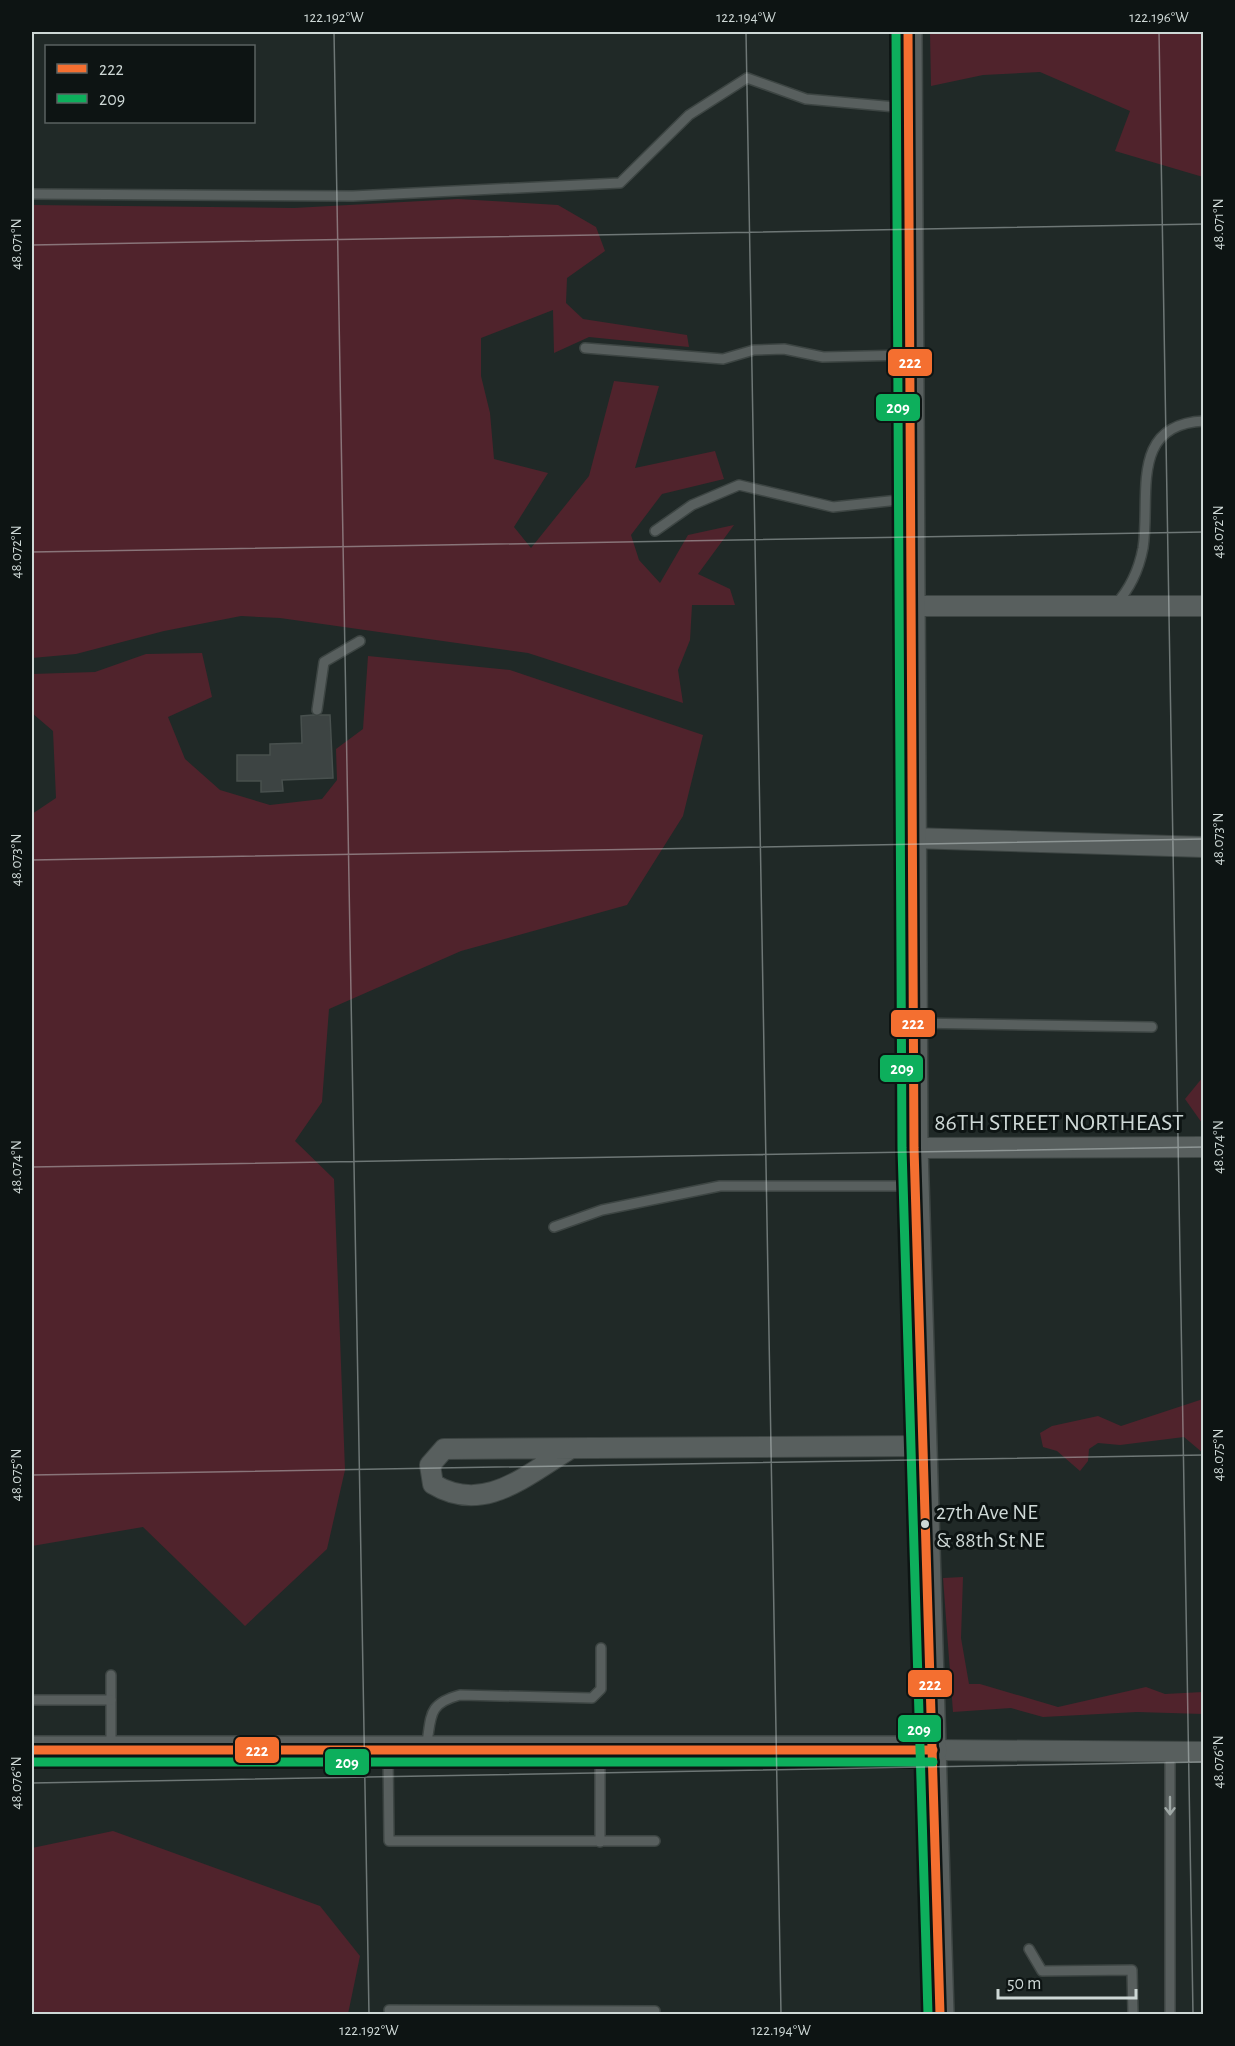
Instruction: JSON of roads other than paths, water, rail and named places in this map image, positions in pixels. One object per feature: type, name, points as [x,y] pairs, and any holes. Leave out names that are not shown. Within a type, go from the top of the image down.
[{"type":"street","points":[[909,32],[912,1023],[940,2014]]},
{"type":"street","points":[[911,606],[1203,606]]},
{"type":"street","points":[[911,838],[1203,847]]},
{"type":"street","name":"86TH STREET NORTHEAST","points":[[914,1148],[1203,1147]]},
{"type":"street","points":[[570,1449],[495,1494],[467,1497],[447,1493],[433,1484],[430,1466],[444,1449],[924,1446]]},
{"type":"street","points":[[32,1750],[1203,1752]]},
{"type":"lane","points":[[32,194],[353,196],[620,183],[689,115],[747,78],[806,99],[909,108]]},
{"type":"lane","points":[[585,348],[723,359],[764,350],[784,349],[823,357],[910,355]]},
{"type":"lane","points":[[1114,606],[1124,595],[1137,570],[1143,548],[1146,471],[1152,447],[1168,430],[1203,421]]},
{"type":"lane","points":[[655,531],[692,505],[739,485],[796,496],[833,507],[910,499]]},
{"type":"lane","points":[[317,710],[324,662],[360,641]]},
{"type":"lane","points":[[912,1023],[1152,1027]]},
{"type":"lane","points":[[554,1227],[602,1210],[720,1186],[915,1186]]},
{"type":"lane","points":[[426,1750],[432,1712],[441,1700],[460,1695],[592,1698],[600,1689],[601,1648]]},
{"type":"lane","points":[[111,1675],[111,1750]]},
{"type":"lane","points":[[32,1700],[111,1700]]},
{"type":"lane","points":[[388,1750],[388,1841],[655,1841]]},
{"type":"lane","points":[[600,1750],[600,1842]]},
{"type":"lane","points":[[1170,1752],[1170,2014]]},
{"type":"lane","points":[[1029,1949],[1042,1971],[1132,1970],[1133,2014]]},
{"type":"lane","points":[[389,2010],[655,2011]]},
{"type":"place","name":"27th Ave NE & 88th St NE","points":[[925,1524]]}]
